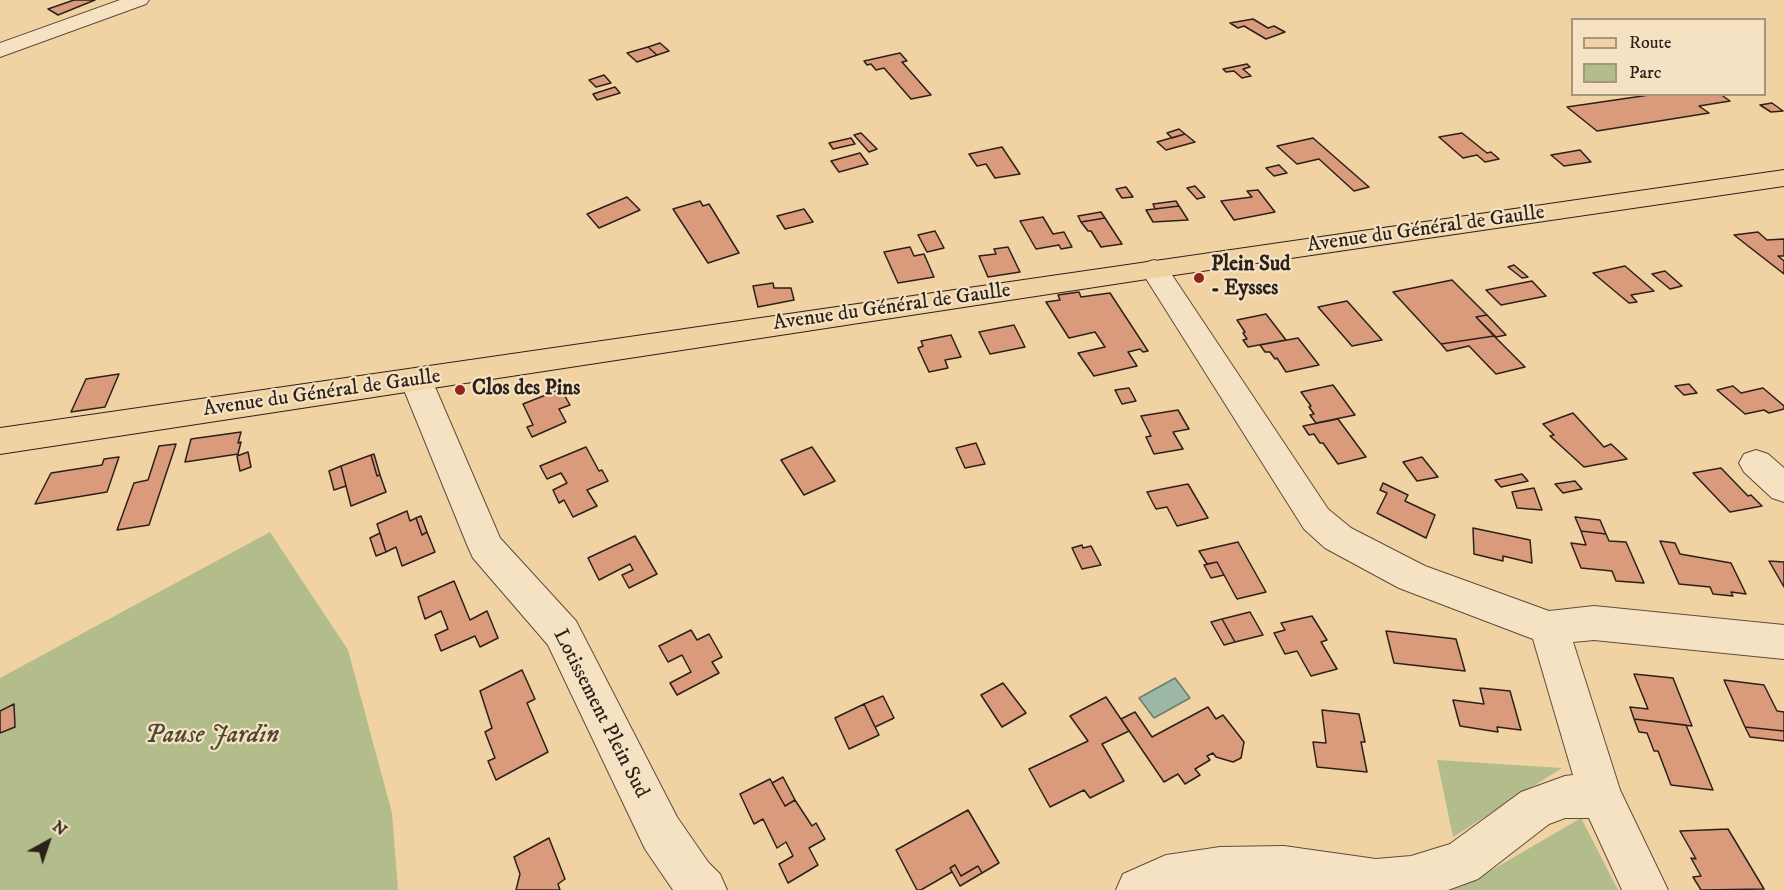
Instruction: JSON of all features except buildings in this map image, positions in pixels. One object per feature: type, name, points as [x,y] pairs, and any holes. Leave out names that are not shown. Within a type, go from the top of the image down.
[{"type":"main road","name":"Avenue du Général de Gaulle","points":[[0,441],[1154,269],[1784,178]]},
{"type":"street","points":[[0,50],[139,0]]},
{"type":"street","points":[[1154,269],[1316,519],[1338,538],[1412,578],[1549,628],[1594,623],[1784,642]]},
{"type":"street","name":"Lotissement Plein Sud","points":[[416,380],[486,547],[562,633],[661,832],[692,878],[704,890]]},
{"type":"street","points":[[1756,463],[1784,488]]},
{"type":"street","points":[[1549,628],[1600,796],[1645,890]]},
{"type":"street","points":[[1140,890],[1166,878],[1220,870],[1284,869],[1376,882],[1411,879],[1462,863],[1536,807],[1565,797],[1600,796]]},
{"type":"green space","name":"Pause Jardin","points":[[270,532],[348,650],[392,813],[398,890],[0,890],[0,678]]},
{"type":"green space","points":[[1437,760],[1562,768],[1453,837]]},
{"type":"green space","points":[[1581,818],[1618,890],[1411,890],[1480,877]]},
{"type":"shaded area","points":[[1175,678],[1190,698],[1154,718],[1139,698]]},
{"type":"place","name":"Plein Sud - Eysses","points":[[1199,278]]},
{"type":"place","name":"Clos des Pins","points":[[460,390]]}]
